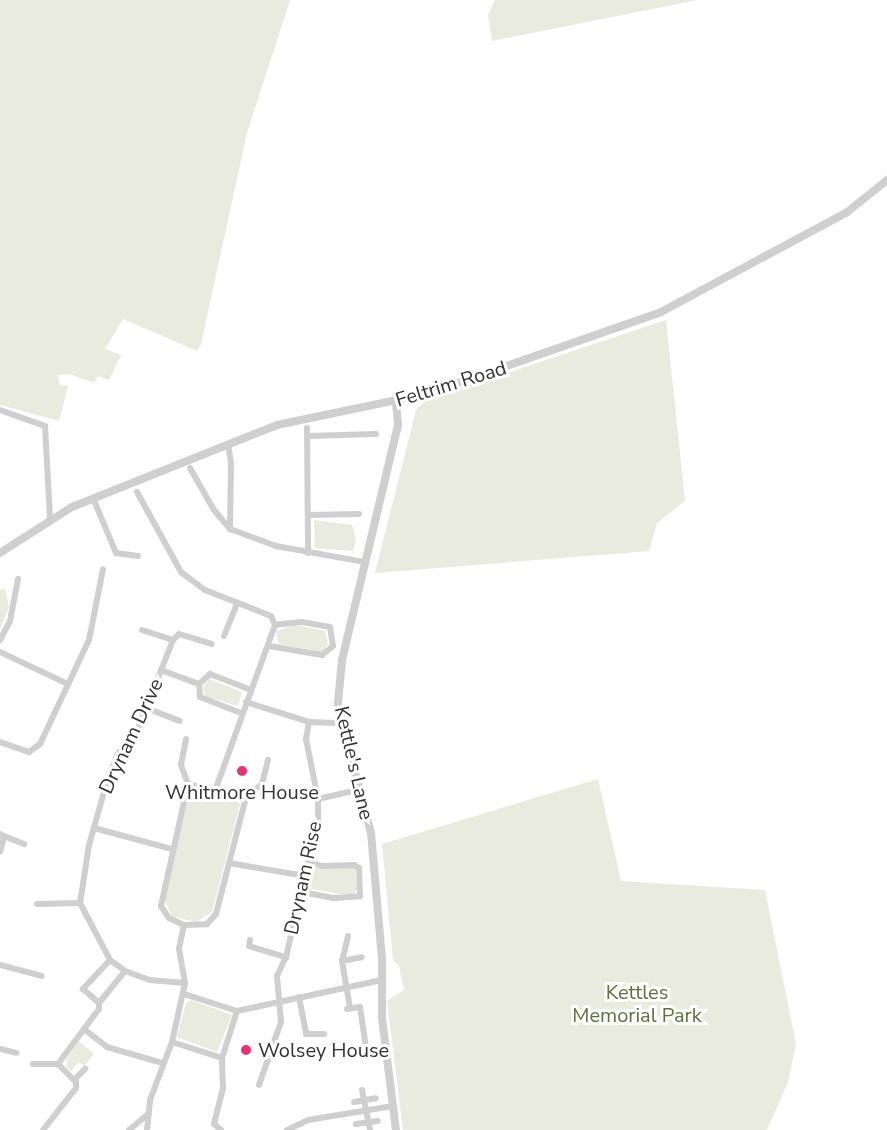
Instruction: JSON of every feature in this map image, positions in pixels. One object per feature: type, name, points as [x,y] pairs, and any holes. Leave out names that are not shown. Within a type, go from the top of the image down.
[{"type":"street","name":"Feltrim Road","points":[[0,553],[50,518],[93,498],[228,444],[294,420],[396,402],[538,357],[661,312],[846,213],[887,180]]},
{"type":"street","name":"Kettle's Lane","points":[[396,402],[398,425],[364,562],[339,683],[343,723],[371,833],[396,1130]]},
{"type":"street","points":[[0,410],[45,426],[50,518]]},
{"type":"street","points":[[307,428],[308,553]]},
{"type":"street","points":[[308,436],[376,434]]},
{"type":"street","points":[[228,444],[231,464],[230,529]]},
{"type":"street","points":[[190,468],[214,510],[230,529],[249,539],[308,553],[364,562]]},
{"type":"street","points":[[137,492],[181,572],[205,590],[271,616],[275,626],[241,713],[216,788]]},
{"type":"street","points":[[93,498],[116,553],[138,556]]},
{"type":"street","points":[[309,515],[359,514]]},
{"type":"street","points":[[0,742],[29,752],[40,744],[89,640],[103,569]]},
{"type":"street","points":[[0,640],[10,621],[18,579]]},
{"type":"street","points":[[224,636],[237,603]]},
{"type":"street","points":[[269,646],[322,656],[333,646],[330,627],[302,622],[275,626]]},
{"type":"street","points":[[142,630],[173,640],[179,634],[212,644]]},
{"type":"street","name":"Drynam Drive","points":[[80,903],[94,828],[109,774],[118,754],[133,739],[173,640]]},
{"type":"street","points":[[0,652],[68,684]]},
{"type":"street","points":[[161,670],[199,684]]},
{"type":"street","points":[[199,684],[210,674],[251,690]]},
{"type":"street","points":[[199,684],[200,697],[241,713]]},
{"type":"street","points":[[246,702],[309,722],[343,723]]},
{"type":"street","points":[[146,708],[180,721]]},
{"type":"street","name":"Drynam Rise","points":[[278,1002],[275,982],[286,957],[302,892],[309,862],[318,799],[308,757],[309,722]]},
{"type":"street","points":[[186,739],[181,765],[188,784],[161,906],[169,918],[184,925],[196,926],[213,919],[246,797],[262,784],[268,760]]},
{"type":"street","points":[[188,784],[216,788],[246,797]]},
{"type":"street","name":"Drynam Rise","points":[[318,799],[349,792]]},
{"type":"street","points":[[94,828],[172,849]]},
{"type":"street","points":[[0,852],[2,835],[24,844]]},
{"type":"street","points":[[302,892],[334,898],[360,896],[359,868],[354,864],[322,866],[309,862]]},
{"type":"street","points":[[229,863],[305,876]]},
{"type":"street","points":[[37,904],[80,903],[110,960],[125,971],[159,982],[185,983]]},
{"type":"street","points":[[147,1130],[148,1114],[162,1063],[172,1042],[184,994],[185,983],[179,948],[184,925]]},
{"type":"street","points":[[348,936],[342,961],[347,986],[348,1009],[360,1007],[367,1054],[374,1053]]},
{"type":"street","name":"Drynam Rise","points":[[250,940],[249,946],[286,957]]},
{"type":"street","points":[[342,961],[362,957]]},
{"type":"street","points":[[99,1003],[83,989],[110,960]]},
{"type":"street","points":[[0,965],[42,976]]},
{"type":"street","points":[[58,1064],[99,1009],[99,1003],[125,971]]},
{"type":"street","points":[[184,994],[237,1011],[382,980]]},
{"type":"street","points":[[299,997],[306,1035],[324,1034]]},
{"type":"street","points":[[259,1085],[281,1022],[278,1002]]},
{"type":"street","points":[[221,1130],[214,1124],[223,1089],[222,1058],[237,1011]]},
{"type":"street","points":[[84,1029],[107,1047],[162,1063]]},
{"type":"street","points":[[172,1042],[222,1058]]},
{"type":"street","points":[[0,1048],[17,1053]]},
{"type":"street","points":[[33,1064],[58,1064],[74,1080],[76,1088],[43,1130]]},
{"type":"street","points":[[74,1080],[85,1069]]},
{"type":"street","points":[[362,1090],[369,1126]]},
{"type":"street","points":[[354,1102],[376,1098]]},
{"type":"street","points":[[287,1130],[308,1120],[393,1106]]},
{"type":"street","points":[[129,1130],[148,1114]]},
{"type":"street","points":[[356,1124],[369,1126],[378,1121]]},
{"type":"green space","points":[[0,0],[290,0],[247,133],[201,344],[197,351],[123,319],[105,349],[121,355],[109,380],[98,376],[94,383],[70,374],[58,375],[60,385],[68,386],[59,421],[0,405]]},
{"type":"green space","points":[[495,0],[698,0],[492,41],[488,15]]},
{"type":"green space","points":[[666,320],[685,501],[657,523],[649,551],[375,573],[416,410],[426,400]]},
{"type":"green space","points":[[314,520],[352,525],[356,539],[353,551],[315,548]]},
{"type":"green space","points":[[5,588],[9,607],[0,629],[0,591]]},
{"type":"green space","points":[[296,625],[325,631],[328,644],[323,652],[279,644],[276,631]]},
{"type":"green space","points":[[209,679],[242,692],[238,706],[205,696],[203,687]]},
{"type":"green space","name":"Kettles Memorial Park","points":[[598,779],[621,881],[765,890],[796,1044],[788,1082],[767,1130],[403,1130],[387,1001],[404,990],[399,966],[393,960],[382,844]]},
{"type":"green space","points":[[196,788],[235,797],[240,804],[212,912],[196,922],[172,916],[164,899],[190,791]]},
{"type":"green space","points":[[314,868],[355,868],[357,889],[354,894],[339,894],[312,889],[308,880]]},
{"type":"green space","points":[[191,1000],[232,1015],[217,1052],[177,1037],[186,1003]]},
{"type":"green space","points":[[79,1041],[94,1054],[84,1066],[79,1062],[71,1071],[66,1066],[67,1058]]},
{"type":"place","name":"Whitmore House","points":[[242,771]]},
{"type":"place","name":"Wolsey House","points":[[246,1050]]}]
